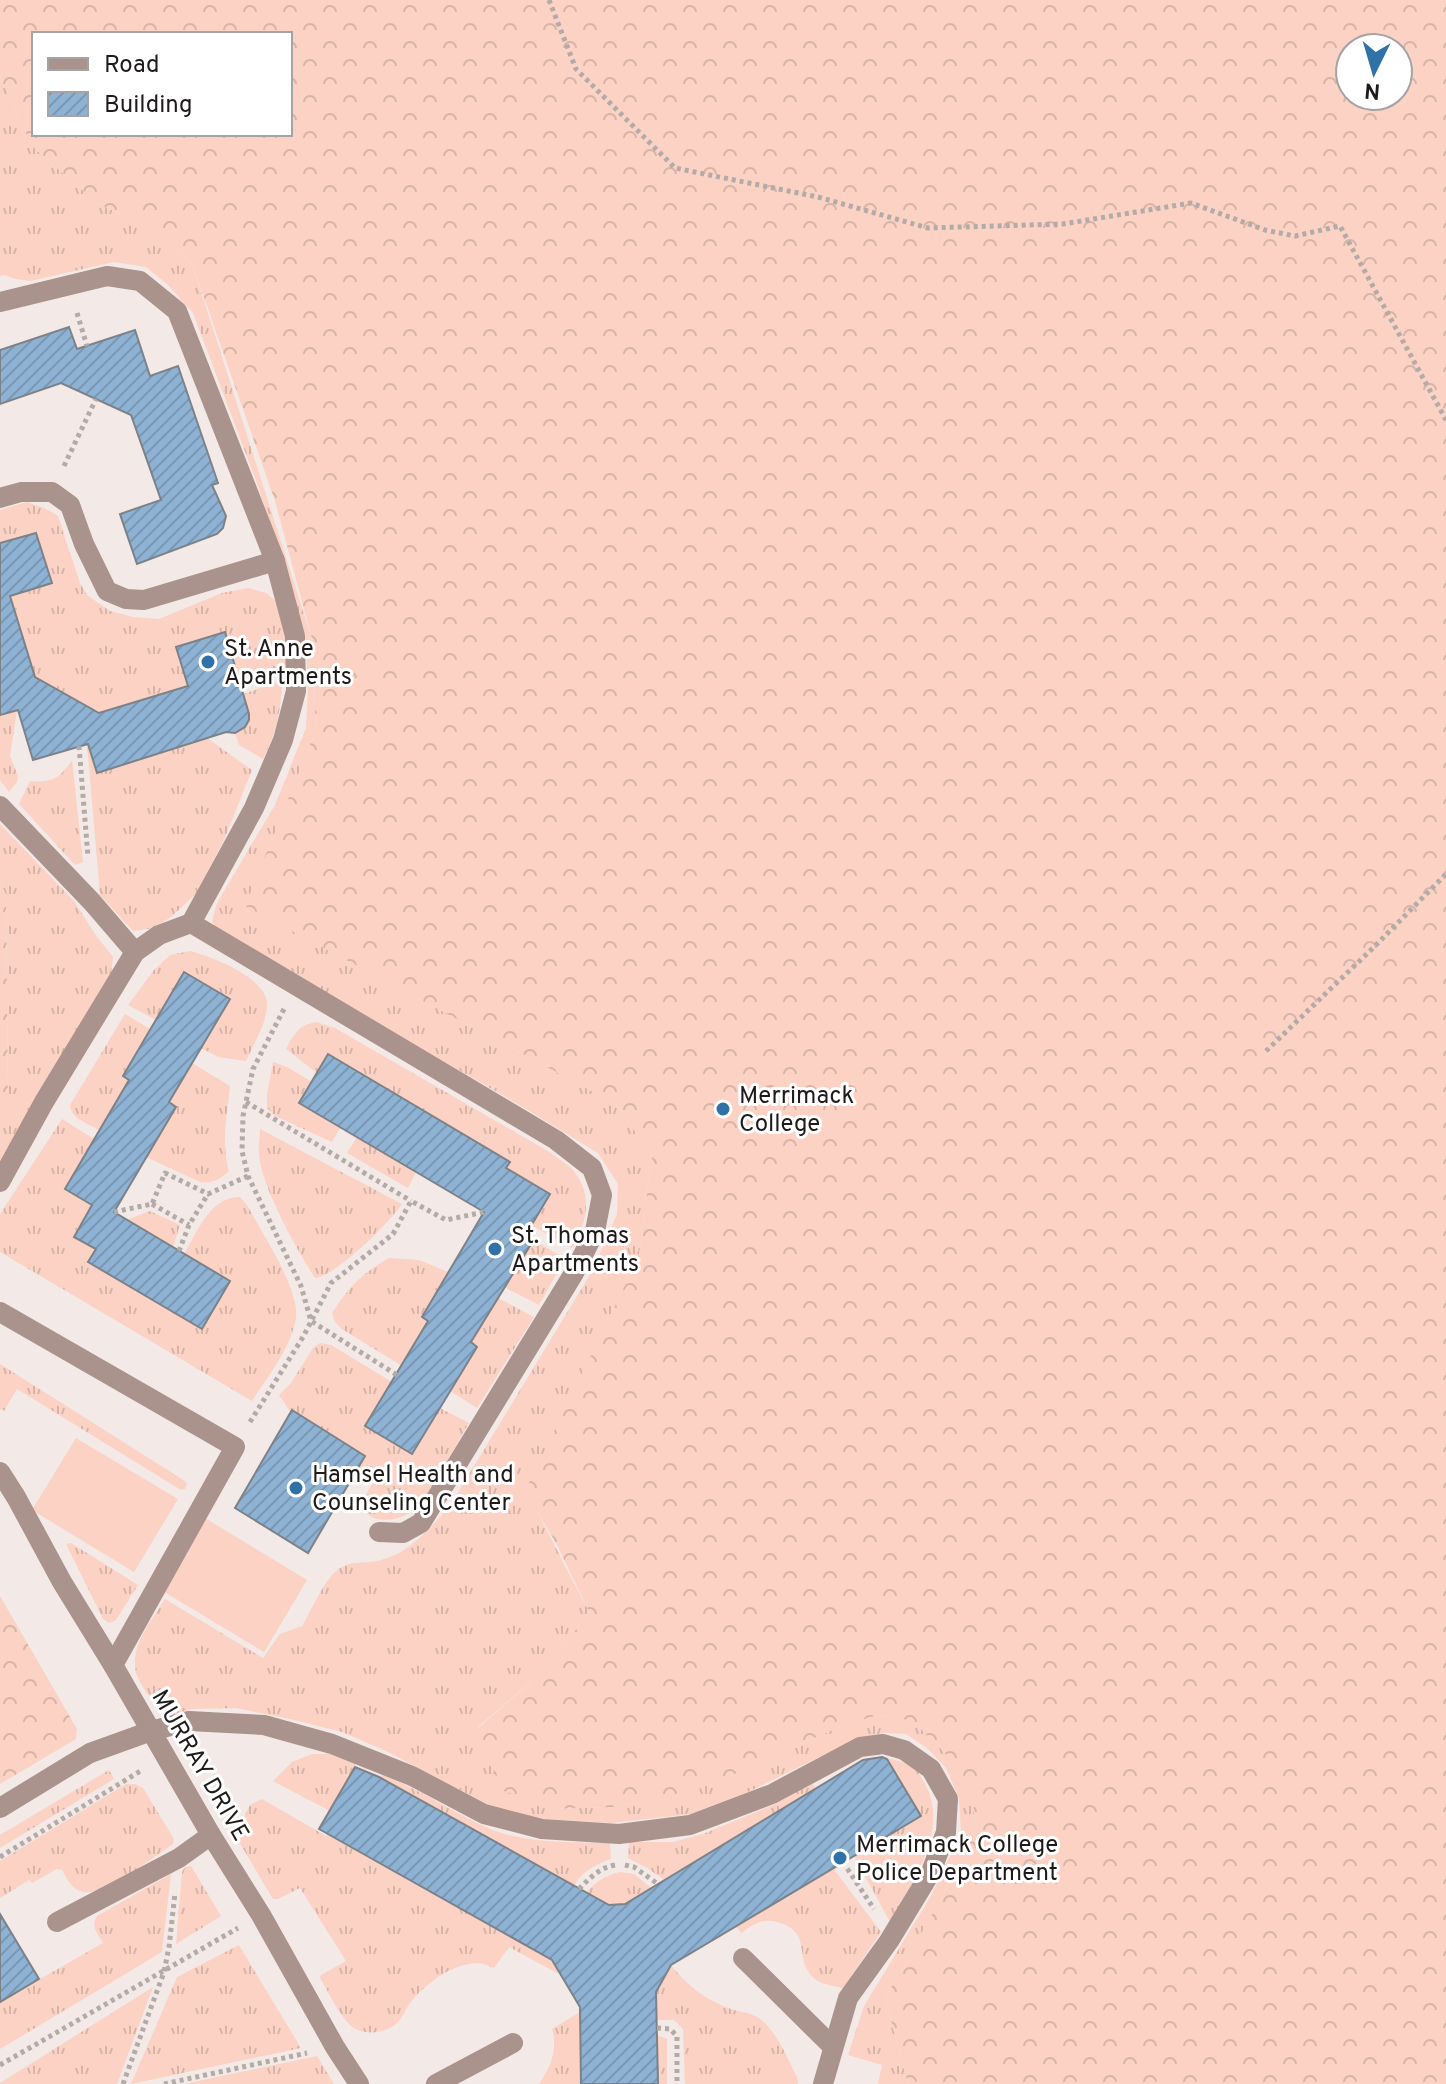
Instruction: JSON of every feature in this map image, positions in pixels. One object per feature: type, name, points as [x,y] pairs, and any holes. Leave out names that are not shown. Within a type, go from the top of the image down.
[{"type":"street","points":[[0,302],[107,276],[140,281],[177,311],[275,561],[295,636],[296,691],[283,740],[254,808],[191,923],[159,935],[135,952],[44,1102],[0,1182]]},
{"type":"street","points":[[0,498],[21,492],[52,492],[70,505],[84,544],[107,591],[126,599],[144,600],[275,561]]},
{"type":"street","points":[[0,806],[135,952]]},
{"type":"street","points":[[191,923],[556,1140],[592,1168],[602,1195],[595,1231],[574,1273],[421,1523],[403,1533],[379,1532]]},
{"type":"street","points":[[0,1312],[235,1447],[113,1665]]},
{"type":"street","name":"MURRAY DRIVE","points":[[0,1472],[359,2084]]},
{"type":"street","points":[[0,1808],[90,1753],[189,1721],[264,1725],[332,1744],[399,1770],[484,1814],[542,1829],[619,1834],[690,1825],[772,1794],[860,1747],[883,1744],[904,1750],[931,1769],[948,1799],[946,1832],[931,1872],[892,1936],[848,1998],[823,2084]]},
{"type":"street","points":[[57,1922],[179,1858],[211,1835]]},
{"type":"street","points":[[743,1958],[833,2047]]},
{"type":"street","points":[[436,2084],[513,2043]]},
{"type":"path","points":[[549,0],[576,69],[675,168],[818,197],[928,228],[1063,224],[1191,203],[1265,230],[1295,236],[1340,226],[1446,420]]},
{"type":"path","points":[[52,492],[96,399]]},
{"type":"path","points":[[79,746],[92,902]]},
{"type":"path","points":[[1266,1051],[1446,874]]},
{"type":"path","points":[[297,984],[253,1069],[243,1116],[242,1151],[248,1176],[301,1286],[311,1321],[397,1375]]},
{"type":"path","points":[[246,1102],[446,1220],[484,1212]]},
{"type":"path","points":[[152,1204],[165,1173],[208,1194]]},
{"type":"path","points":[[179,1251],[189,1225],[208,1194],[248,1176]]},
{"type":"path","points":[[235,1447],[331,1283],[393,1234],[411,1201]]},
{"type":"path","points":[[114,1212],[152,1204],[189,1225]]},
{"type":"path","points":[[0,1857],[165,1756]]},
{"type":"path","points":[[123,2084],[164,1972],[179,1858]]},
{"type":"path","points":[[843,1862],[892,1936]]},
{"type":"path","points":[[579,1889],[594,1874],[620,1864],[634,1867],[658,1884]]},
{"type":"path","points":[[0,2065],[261,1915]]},
{"type":"path","points":[[657,2028],[670,2029],[677,2036],[677,2084]]},
{"type":"path","points":[[164,2084],[335,2047]]},
{"type":"green space","name":"Merrimack College","points":[[0,0],[1446,0],[1446,2084],[908,2084],[885,1998],[944,1893],[975,1826],[973,1794],[959,1767],[913,1721],[878,1715],[839,1727],[679,1797],[613,1807],[552,1809],[501,1790],[478,1728],[546,1669],[589,1612],[557,1545],[525,1491],[639,1256],[652,1156],[616,1104],[245,906],[316,730],[312,639],[275,501],[193,266],[160,233],[97,203],[32,146],[0,77]]},
{"type":"green space","points":[[0,77],[32,146],[97,203],[160,233],[193,266],[312,639],[316,730],[246,906],[616,1104],[652,1156],[639,1256],[526,1490],[589,1612],[546,1669],[478,1727],[552,1809],[613,1807],[678,1797],[839,1727],[878,1715],[913,1721],[959,1766],[973,1794],[975,1826],[944,1893],[885,1998],[908,2084],[878,2084],[882,2065],[848,2055],[864,2006],[931,1896],[961,1833],[959,1798],[946,1768],[927,1748],[906,1734],[884,1733],[860,1737],[740,1796],[692,1814],[611,1823],[546,1819],[487,1804],[386,1751],[342,1732],[236,1708],[191,1709],[167,1719],[138,1678],[135,1657],[138,1647],[165,1599],[263,1658],[280,1634],[302,1626],[334,1572],[349,1564],[388,1558],[427,1531],[451,1504],[594,1268],[617,1214],[618,1184],[598,1153],[217,931],[212,921],[217,903],[275,805],[306,728],[306,641],[258,486],[193,313],[167,284],[146,267],[114,262],[30,281],[0,276]]},
{"type":"green space","points":[[27,502],[58,516],[80,583],[87,595],[110,611],[159,619],[222,593],[248,588],[266,593],[276,601],[286,638],[285,667],[240,678],[225,632],[176,647],[188,686],[86,717],[39,690],[10,596],[51,583],[36,534],[0,543],[0,510]]},
{"type":"green space","points":[[283,679],[275,729],[263,759],[239,745],[235,733],[247,721],[244,694]]},
{"type":"green space","points":[[17,710],[10,756],[18,776],[9,792],[0,780],[0,715]]},
{"type":"green space","points":[[207,738],[252,770],[224,840],[196,894],[155,928],[133,931],[100,895],[87,743],[97,773]]},
{"type":"green space","points":[[72,760],[83,862],[75,865],[19,804],[30,781],[55,778]]},
{"type":"green space","points":[[0,824],[74,901],[113,957],[110,981],[44,1084],[0,1161],[0,1111],[8,1098],[6,895],[0,882]]},
{"type":"green space","points":[[0,882],[6,895],[8,1098],[0,1111]]},
{"type":"green space","points":[[190,951],[239,971],[266,997],[264,1022],[246,1061],[218,1057],[201,1048],[230,999],[185,972],[156,1020],[128,1005],[154,970],[170,955]]},
{"type":"green space","points":[[125,1014],[150,1029],[123,1075],[129,1080],[99,1130],[77,1117],[70,1105]]},
{"type":"green space","points":[[316,1022],[335,1028],[570,1167],[579,1179],[586,1198],[584,1218],[572,1248],[531,1225],[550,1194],[506,1168],[509,1161],[329,1055],[317,1073],[286,1049],[297,1031]]},
{"type":"green space","points":[[273,1062],[312,1082],[300,1103],[340,1128],[332,1142],[275,1116],[267,1108]]},
{"type":"green space","points":[[192,1063],[230,1086],[225,1139],[229,1171],[219,1179],[208,1182],[200,1182],[146,1157],[176,1107],[169,1102]]},
{"type":"green space","points":[[62,1119],[94,1139],[65,1189],[92,1205],[74,1236],[96,1249],[88,1262],[202,1329],[230,1281],[184,1254],[206,1217],[221,1202],[240,1197],[247,1205],[286,1277],[296,1306],[296,1318],[284,1351],[252,1401],[0,1252],[0,1214]]},
{"type":"green space","points":[[260,1129],[402,1204],[348,1259],[315,1278],[290,1235],[266,1183],[259,1154]]},
{"type":"green space","points":[[357,1137],[416,1172],[408,1188],[347,1153]]},
{"type":"green space","points":[[150,1211],[180,1225],[173,1247],[126,1220]]},
{"type":"green space","points":[[531,1238],[565,1259],[539,1305],[504,1287]]},
{"type":"green space","points":[[389,1258],[419,1260],[448,1272],[422,1317],[428,1321],[402,1366],[342,1329],[332,1313],[357,1281]]},
{"type":"green space","points":[[498,1298],[534,1317],[477,1408],[450,1391],[477,1347],[471,1342]]},
{"type":"green space","points":[[320,1343],[331,1345],[392,1382],[366,1426],[411,1454],[440,1408],[469,1423],[425,1496],[406,1515],[384,1520],[366,1512],[364,1502],[377,1477],[358,1468],[365,1456],[293,1410],[291,1413],[279,1395],[291,1383],[313,1348]]},
{"type":"green space","points":[[0,1364],[185,1481],[185,1489],[181,1490],[17,1389],[4,1411],[0,1409]]},
{"type":"green space","points":[[76,1438],[178,1499],[134,1572],[32,1510]]},
{"type":"green space","points":[[205,1518],[307,1580],[264,1652],[161,1590]]},
{"type":"green space","points":[[71,1543],[138,1585],[116,1620],[109,1623],[103,1619],[66,1544]]},
{"type":"green space","points":[[0,1596],[77,1729],[76,1739],[0,1784]]},
{"type":"green space","points":[[312,1754],[333,1754],[366,1765],[367,1770],[356,1764],[330,1811],[273,1781],[292,1762]]},
{"type":"green space","points":[[887,1758],[906,1763],[917,1770],[930,1797],[933,1815],[932,1834],[926,1852],[890,1922],[854,1856],[921,1816]]},
{"type":"green space","points":[[109,1770],[114,1779],[0,1848],[0,1835]]},
{"type":"green space","points":[[382,1775],[502,1833],[548,1841],[610,1843],[611,1859],[590,1869],[574,1886],[380,1777]]},
{"type":"green space","points":[[812,1783],[816,1789],[664,1880],[628,1858],[629,1842],[673,1842],[703,1834],[773,1805]]},
{"type":"green space","points":[[126,1784],[143,1788],[174,1839],[173,1844],[129,1874],[92,1892],[76,1889],[62,1870],[57,1869],[32,1883],[29,1880],[0,1898],[0,1861]]},
{"type":"green space","points":[[262,1799],[566,1968],[557,1973],[509,1947],[494,1968],[479,1963],[467,1964],[439,1976],[416,1996],[400,2020],[391,2027],[373,2032],[355,2029],[342,2015],[320,1978],[346,1961],[300,1888],[273,1899],[235,1835],[250,1805]]},
{"type":"green space","points":[[191,1866],[221,1916],[176,1944],[182,1872],[185,1867]]},
{"type":"green space","points":[[833,1868],[881,1932],[843,1988],[820,1982],[810,1973],[805,1965],[800,1940],[789,1927],[763,1921],[742,1933],[736,1927]]},
{"type":"green space","points":[[620,1872],[634,1874],[651,1888],[631,1900],[633,1904],[597,1906],[586,1893],[601,1880]]},
{"type":"green space","points":[[171,1874],[162,1952],[0,2049],[0,2002],[103,1943],[95,1927],[97,1916]]},
{"type":"green space","points":[[239,1945],[301,2048],[131,2084],[177,1977]]},
{"type":"green space","points":[[671,1965],[705,1997],[762,2020],[780,2043],[798,2084],[685,2084],[683,2029],[674,2020],[657,2020],[656,1992]]},
{"type":"green space","points":[[153,1987],[117,2084],[0,2084],[0,2083]]},
{"type":"green space","points":[[580,2012],[581,2084],[539,2084],[552,2058],[552,2029]]},
{"type":"green space","points":[[657,2035],[667,2039],[667,2084],[658,2084]]},
{"type":"green space","points":[[317,2056],[334,2084],[184,2084]]},
{"type":"building","points":[[69,327],[77,349],[135,330],[150,376],[178,366],[218,483],[212,485],[226,516],[223,528],[217,534],[137,564],[120,514],[161,500],[131,415],[61,383],[0,404],[0,350]]},
{"type":"building","name":"St. Anne Apartments","points":[[36,533],[52,583],[10,596],[35,677],[99,713],[188,686],[176,647],[225,632],[249,714],[245,727],[235,733],[226,732],[97,773],[88,744],[33,760],[18,710],[0,715],[0,543]]},
{"type":"building","points":[[184,972],[230,999],[169,1102],[176,1107],[114,1212],[230,1281],[202,1329],[88,1262],[96,1249],[74,1237],[92,1205],[65,1189],[129,1080],[123,1076]]},
{"type":"building","name":"St. Thomas Apartments","points":[[328,1054],[510,1162],[506,1168],[550,1194],[528,1231],[533,1241],[471,1342],[477,1347],[412,1454],[365,1426],[428,1321],[422,1317],[484,1212],[299,1103]]},
{"type":"building","name":"Hamsel Health and Counseling Center","points":[[292,1410],[365,1456],[308,1553],[235,1508]]},
{"type":"building","points":[[887,1759],[921,1816],[671,1965],[656,1992],[658,2084],[581,2084],[580,2007],[552,1960],[319,1829],[355,1767],[379,1777],[609,1905],[625,1904],[863,1760]]},
{"type":"building","points":[[0,1914],[39,1979],[0,2002]]},
{"type":"place","name":"St. Anne Apartments","points":[[208,662]]},
{"type":"place","name":"Merrimack College","points":[[723,1109]]},
{"type":"place","name":"St. Thomas Apartments","points":[[495,1249]]},
{"type":"place","name":"Hamsel Health and Counseling Center","points":[[296,1488]]},
{"type":"place","name":"Merrimack College Police Department","points":[[840,1858]]}]
